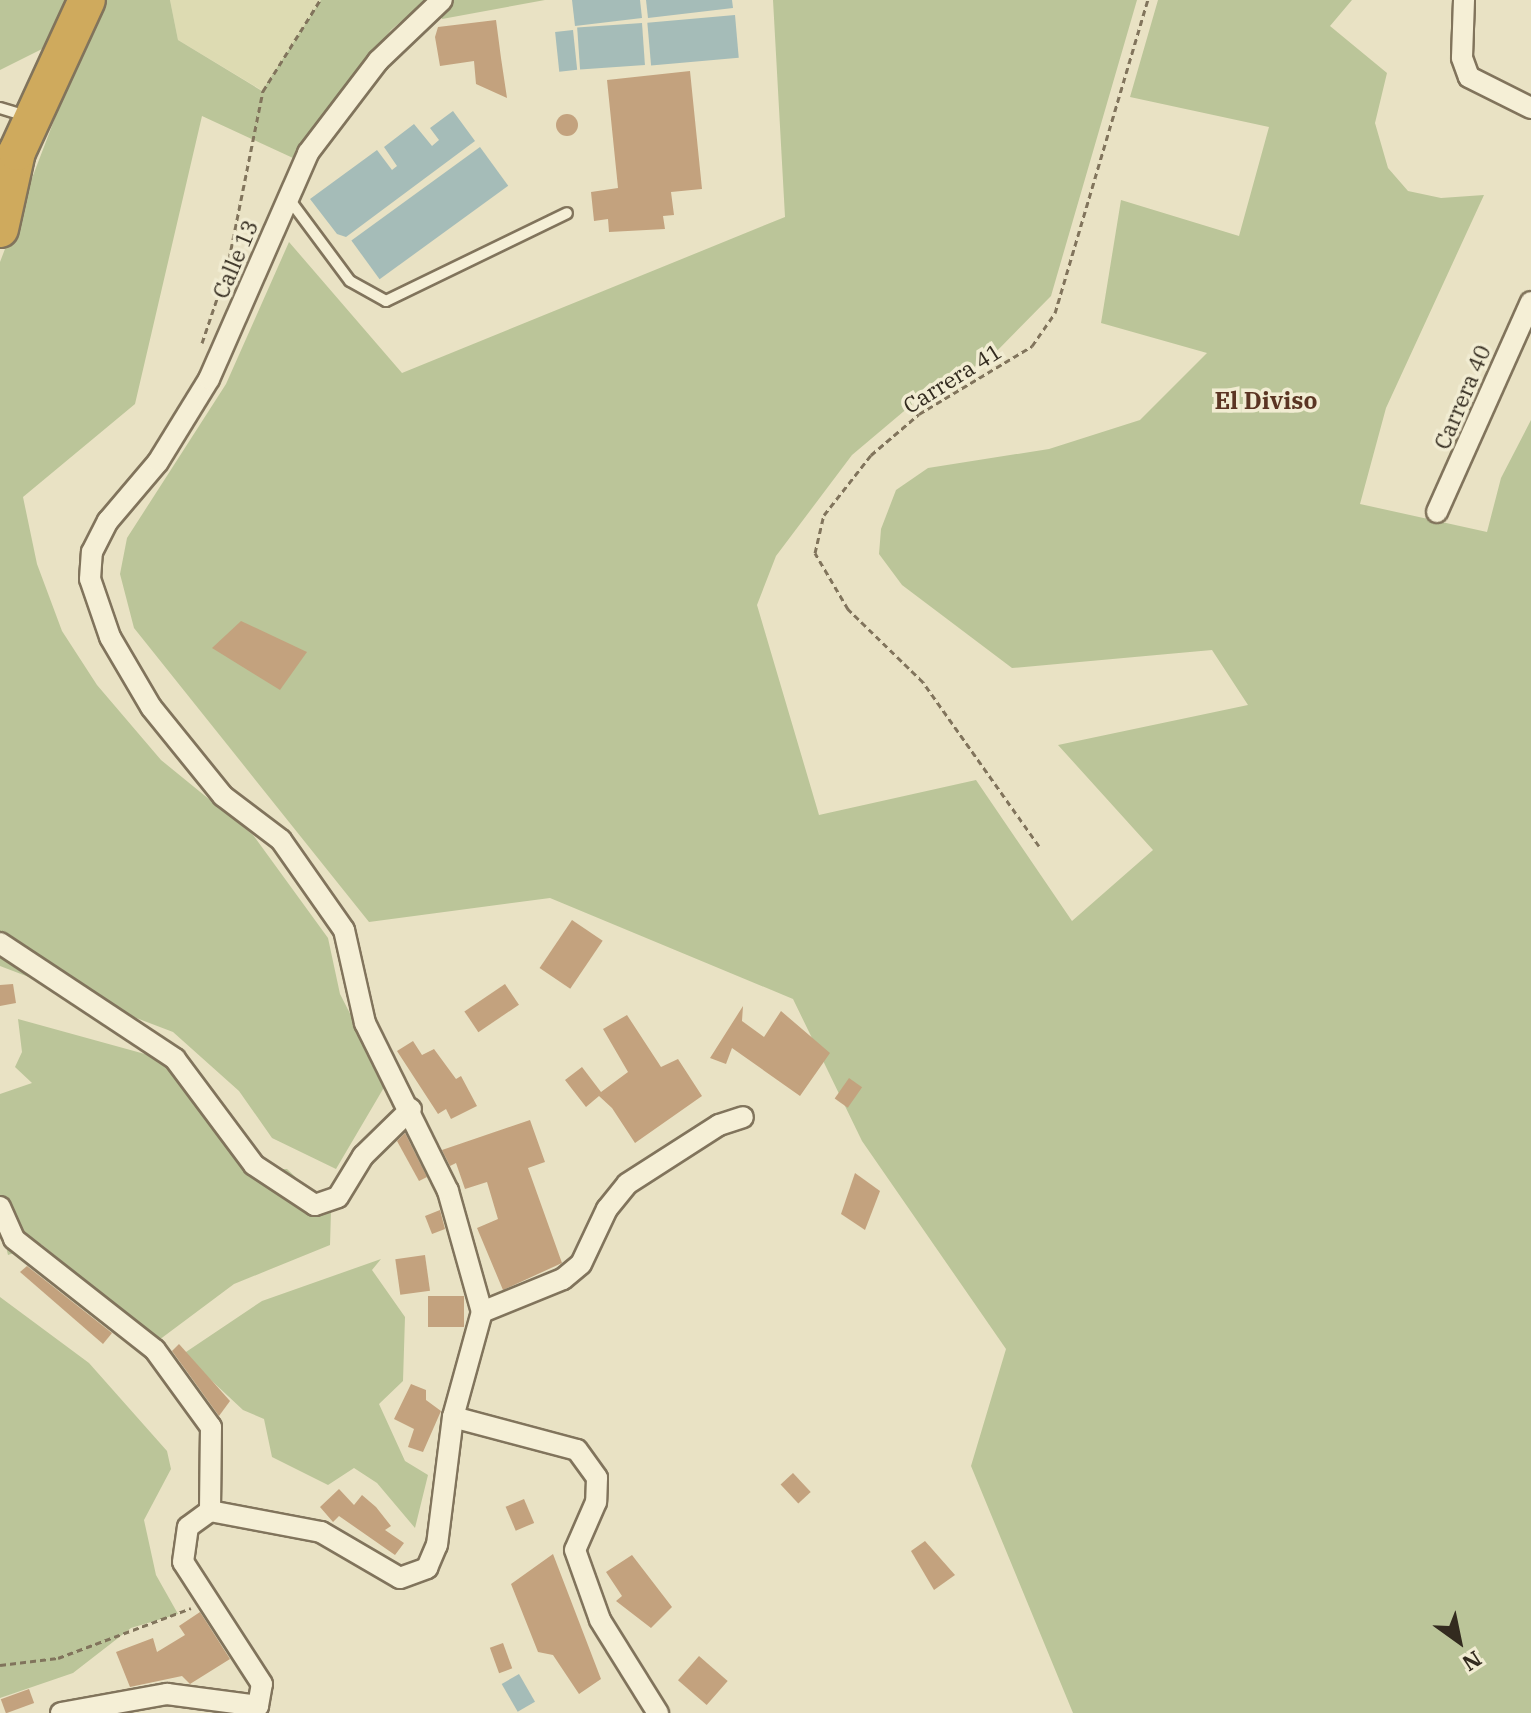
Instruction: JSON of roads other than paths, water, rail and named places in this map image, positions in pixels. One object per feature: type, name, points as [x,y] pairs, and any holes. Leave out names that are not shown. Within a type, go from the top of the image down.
[{"type":"highway","points":[[1,222],[16,113],[87,0]]},
{"type":"street","name":"Calle 13","points":[[411,1109],[365,1023],[344,930],[281,840],[223,796],[151,707],[110,637],[90,579],[92,552],[209,379],[308,153],[378,61],[442,0]]},
{"type":"street","points":[[1464,0],[1462,58],[1469,77],[1531,108]]},
{"type":"street","name":"Carrera 40","points":[[1437,512],[1531,302]]},
{"type":"street","points":[[0,943],[175,1059],[254,1165],[315,1205],[338,1197],[363,1156],[411,1109],[448,1191],[482,1312],[453,1417],[437,1545],[427,1568],[411,1578],[381,1570],[321,1532],[210,1511],[188,1527],[183,1562],[206,1602],[262,1684],[259,1709],[167,1694],[61,1713]]},
{"type":"street","points":[[482,1312],[563,1279],[581,1264],[607,1209],[627,1184],[706,1132],[743,1117]]},
{"type":"street","points":[[0,1207],[14,1239],[155,1350],[211,1427],[210,1511]]},
{"type":"street","points":[[453,1417],[577,1450],[597,1478],[596,1502],[575,1550],[600,1620],[658,1713]]},
{"type":"lane","points":[[287,197],[350,281],[386,301],[567,213]]},
{"type":"water","points":[[572,0],[640,0],[642,18],[575,26]]},
{"type":"water","points":[[646,0],[732,0],[733,8],[648,18]]},
{"type":"water","points":[[735,15],[739,58],[651,66],[647,23]]},
{"type":"water","points":[[642,23],[645,65],[580,69],[577,28]]},
{"type":"water","points":[[573,30],[577,70],[559,72],[555,32]]},
{"type":"water","points":[[453,111],[475,141],[346,237],[337,234],[310,199],[377,150],[392,170],[397,166],[384,147],[414,124],[432,146],[439,140],[430,128]]},
{"type":"water","points":[[480,147],[508,186],[380,279],[351,240]]},
{"type":"water","points":[[519,1674],[535,1702],[518,1712],[502,1684]]},
{"type":"district","name":"El Diviso","points":[[1266,401]]}]
